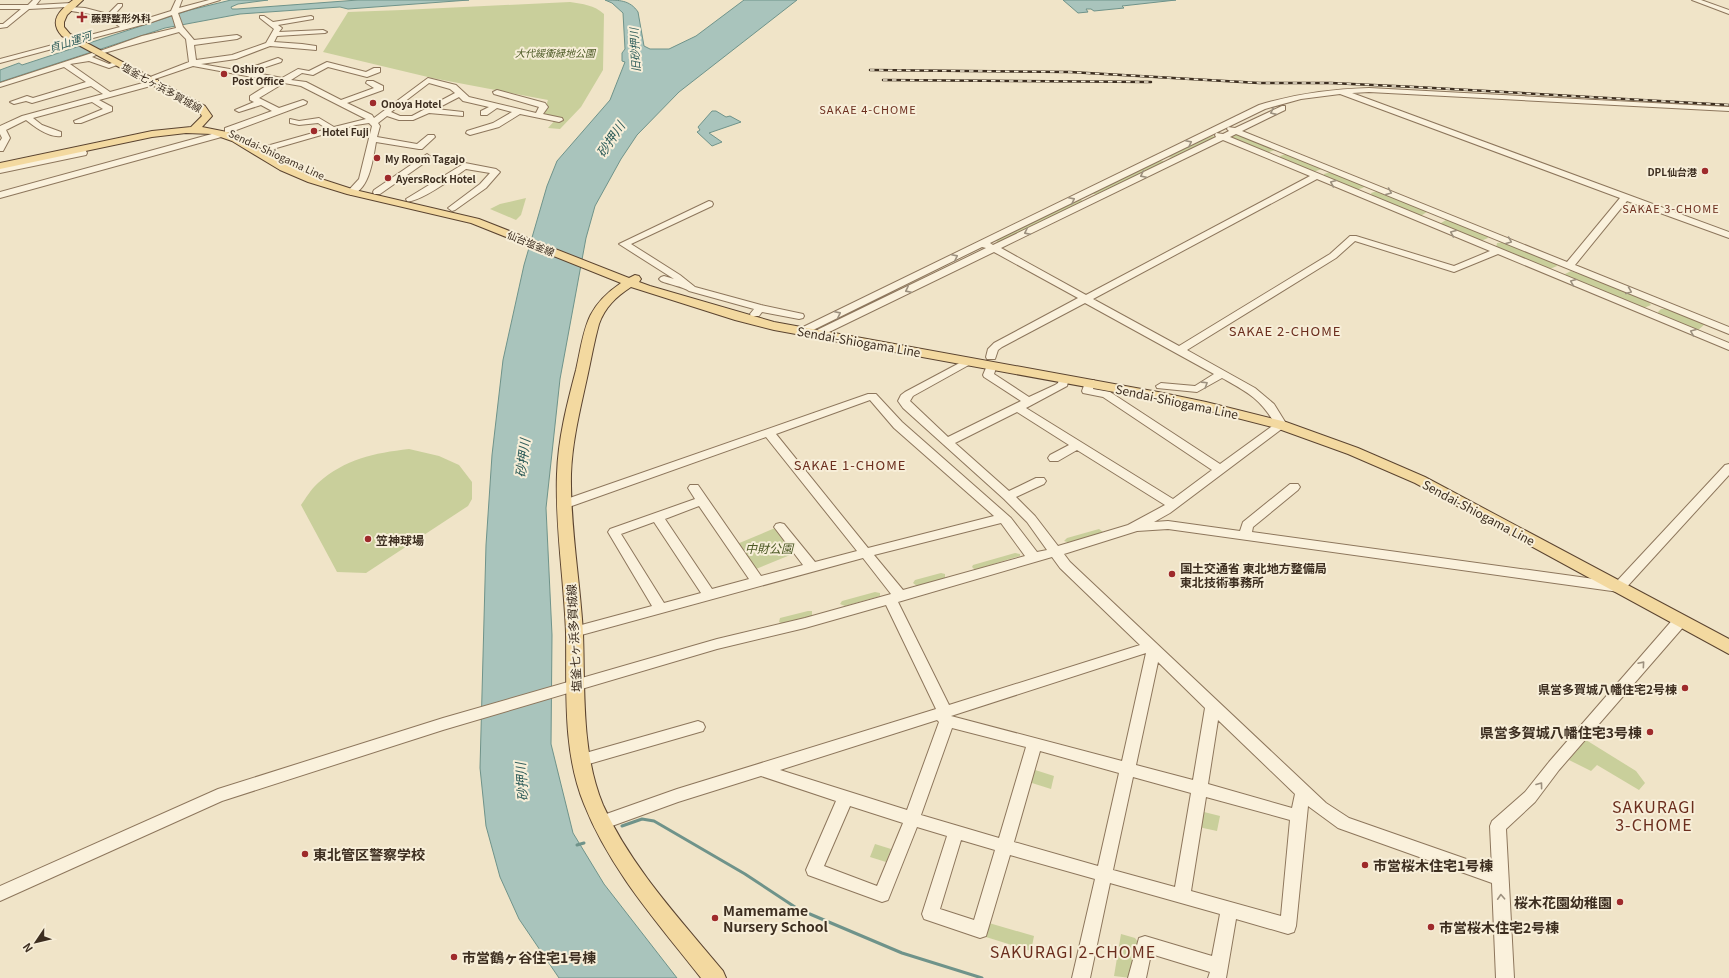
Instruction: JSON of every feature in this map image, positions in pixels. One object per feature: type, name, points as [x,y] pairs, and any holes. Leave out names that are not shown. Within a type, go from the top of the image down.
[{"type":"main road","points":[[73,5],[61,18],[60,27],[65,34],[79,42]]},
{"type":"main road","name":"塩釜七ヶ浜多賀城線","points":[[79,42],[205,110],[207,116],[196,128]]},
{"type":"main road","name":"Sendai-Shiogama Line","points":[[0,162],[170,127],[196,128],[225,132],[240,135],[312,172],[354,190],[475,221],[524,237]]},
{"type":"main road","name":"Sendai-Shiogama Line","points":[[0,166],[88,158],[152,134],[196,128]]},
{"type":"main road","name":"Sendai-Shiogama Line","points":[[225,132],[295,173],[333,187],[377,192],[452,208],[480,217],[524,237]]},
{"type":"main road","name":"仙台塩釜線","points":[[524,237],[587,262]]},
{"type":"main road","name":"Sendai-Shiogama Line","points":[[587,262],[706,308],[774,326],[803,331],[831,327],[1064,378],[1279,420]]},
{"type":"main road","name":"塩釜七ヶ浜多賀城線","points":[[633,281],[610,297],[597,312],[566,444],[564,473],[565,504],[574,632],[568,688],[585,780],[602,823],[618,852],[638,882],[715,978]]},
{"type":"main road","name":"Sendai-Shiogama Line","points":[[633,281],[699,300],[758,311],[817,329],[971,361],[991,361],[1161,386],[1279,420],[1356,445],[1433,478],[1622,584],[1680,621],[1729,647]]},
{"type":"main road","name":"Sendai-Shiogama Line","points":[[1622,584],[1729,635]]},
{"type":"street","points":[[0,26],[5,26],[37,0]]},
{"type":"street","points":[[49,6],[62,0]]},
{"type":"street","points":[[179,0],[174,14],[180,29],[190,39],[194,63]]},
{"type":"street","points":[[0,61],[79,42],[217,0]]},
{"type":"street","points":[[1695,0],[1729,12]]},
{"type":"street","points":[[0,8],[73,5],[78,9],[114,19],[125,28]]},
{"type":"street","points":[[109,17],[120,5]]},
{"type":"street","points":[[262,17],[278,28],[268,44]]},
{"type":"street","points":[[272,24],[311,18]]},
{"type":"street","points":[[0,85],[98,52],[180,29]]},
{"type":"street","points":[[275,34],[322,32]]},
{"type":"street","points":[[190,44],[237,37]]},
{"type":"street","points":[[0,149],[6,138],[1,128],[28,118],[94,100],[152,81],[194,63],[234,57],[268,44],[313,48]]},
{"type":"street","points":[[77,60],[80,61],[90,59],[109,66],[118,63]]},
{"type":"street","points":[[242,73],[278,60]]},
{"type":"street","points":[[194,63],[281,81],[303,84],[373,121],[376,126],[363,180],[354,190]]},
{"type":"street","points":[[64,64],[109,95]]},
{"type":"street","points":[[279,111],[253,98],[301,71],[310,72],[326,64],[367,75],[377,70]]},
{"type":"street","points":[[266,149],[373,121],[386,113],[428,80],[453,87],[466,99],[559,120]]},
{"type":"street","points":[[14,102],[27,98],[32,101],[92,83]]},
{"type":"street","points":[[340,103],[380,88],[370,83]]},
{"type":"street","points":[[21,112],[100,89]]},
{"type":"street","points":[[817,329],[917,276],[1222,126],[1262,107],[1284,100],[1340,91],[1369,90],[1423,92],[1729,114]]},
{"type":"street","points":[[1340,91],[1350,96],[1729,235]]},
{"type":"street","points":[[497,92],[542,105],[544,107],[538,116]]},
{"type":"street","points":[[386,113],[400,118],[413,118],[460,93]]},
{"type":"street","points":[[831,327],[1286,106],[1322,98],[1387,95],[1656,108],[1729,109]]},
{"type":"street","points":[[78,120],[109,109],[94,100]]},
{"type":"street","points":[[239,110],[261,102]]},
{"type":"street","points":[[0,170],[88,158],[225,132],[250,121],[303,102]]},
{"type":"street","points":[[484,113],[496,106]]},
{"type":"street","points":[[428,110],[460,114]]},
{"type":"street","points":[[470,133],[496,125],[518,111]]},
{"type":"street","points":[[28,118],[39,127],[58,134]]},
{"type":"street","points":[[293,121],[299,123],[320,120],[334,130]]},
{"type":"street","points":[[1222,126],[1236,130],[1729,331]]},
{"type":"street","points":[[1212,132],[1729,347]]},
{"type":"street","points":[[372,139],[419,146],[431,137]]},
{"type":"street","points":[[377,192],[427,157]]},
{"type":"street","points":[[0,195],[88,158]]},
{"type":"street","points":[[410,198],[435,186],[465,166],[496,172],[483,186],[452,208]]},
{"type":"street","points":[[1029,402],[988,375],[993,349],[998,345],[1316,176]]},
{"type":"street","points":[[1569,266],[1625,197]]},
{"type":"street","points":[[692,289],[677,276],[624,244],[709,204]]},
{"type":"street","points":[[1178,351],[1333,256],[1353,238],[1454,269],[1498,252]]},
{"type":"street","points":[[982,244],[994,248],[1261,397],[1270,406],[1279,420],[1221,470],[1169,507],[1132,528]]},
{"type":"street","points":[[917,276],[926,281]]},
{"type":"street","points":[[664,279],[758,311],[799,316]]},
{"type":"street","points":[[971,361],[905,397],[904,401],[907,406],[1008,496],[1031,519],[1065,566],[1321,808],[1344,823],[1500,878]]},
{"type":"street","points":[[1161,386],[1197,389],[1221,374]]},
{"type":"street","points":[[947,442],[1059,387],[1063,384],[1064,378]]},
{"type":"street","points":[[1090,382],[1087,391],[1106,394],[1221,470]]},
{"type":"street","points":[[565,504],[872,396],[898,425],[1003,518],[1034,558]]},
{"type":"street","points":[[1017,407],[1077,445],[1169,507]]},
{"type":"street","points":[[769,433],[867,554],[895,598],[944,716],[912,819],[882,895],[814,870],[845,799]]},
{"type":"street","points":[[1054,458],[1077,445]]},
{"type":"street","points":[[0,894],[218,796],[471,716],[717,644],[805,623],[895,598],[1132,528],[1168,525],[1622,584],[1729,468]]},
{"type":"street","points":[[1008,496],[1040,481]]},
{"type":"street","points":[[1245,536],[1247,525],[1294,487]]},
{"type":"street","points":[[694,488],[758,582]]},
{"type":"street","points":[[660,608],[614,532],[702,500]]},
{"type":"street","points":[[1168,525],[1164,516],[1169,507]]},
{"type":"street","points":[[658,517],[709,595]]},
{"type":"street","points":[[574,632],[812,567],[1003,518]]},
{"type":"street","points":[[780,527],[812,567]]},
{"type":"street","points":[[1505,978],[1498,826],[1530,797],[1554,766],[1680,621]]},
{"type":"street","points":[[602,823],[677,796],[944,716],[1152,648]]},
{"type":"street","points":[[1081,978],[1152,648]]},
{"type":"street","points":[[1182,896],[1213,705]]},
{"type":"street","points":[[944,716],[1127,769],[1298,816]]},
{"type":"street","points":[[582,760],[698,727]]},
{"type":"street","points":[[956,832],[930,914],[980,930],[1035,743]]},
{"type":"street","points":[[762,770],[845,799],[912,819],[1288,926],[1298,816],[1303,792]]},
{"type":"street","points":[[1138,978],[1145,944],[1218,972],[1229,909]]},
{"type":"green space","name":"大代緩衝緑地公園","points":[[570,2],[584,4],[604,14],[603,70],[581,107],[560,129],[548,128],[557,118],[543,114],[548,100],[432,78],[323,52],[348,12]]},
{"type":"green space","points":[[1238,133],[1275,150],[1266,153],[1229,138]]},
{"type":"green space","points":[[1212,136],[1216,137],[1173,158],[1168,157],[1187,147]]},
{"type":"green space","points":[[1286,154],[1322,169],[1313,172],[1281,159],[1280,156]]},
{"type":"green space","points":[[1159,160],[1164,162],[1119,185],[1096,194],[1092,194]]},
{"type":"green space","points":[[1330,172],[1364,185],[1364,187],[1360,189],[1350,188],[1324,177],[1324,174]]},
{"type":"green space","points":[[1377,191],[1430,210],[1419,217],[1372,196],[1371,193]]},
{"type":"green space","points":[[526,198],[521,215],[516,220],[490,209],[500,204]]},
{"type":"green space","points":[[1079,199],[1083,201],[999,243],[996,241]]},
{"type":"green space","points":[[1449,218],[1486,234],[1488,238],[1481,241],[1438,225]]},
{"type":"green space","points":[[1506,242],[1555,262],[1557,266],[1550,269],[1496,248],[1497,243]]},
{"type":"green space","points":[[1571,271],[1579,274],[1583,273],[1648,301],[1651,305],[1644,308],[1566,277],[1565,274]]},
{"type":"green space","points":[[1661,309],[1668,309],[1706,323],[1696,332],[1659,315],[1658,312]]},
{"type":"green space","name":"笠神球場","points":[[409,449],[439,456],[459,465],[472,482],[472,499],[468,506],[366,573],[337,572],[301,505],[315,485],[339,468],[360,458]]},
{"type":"green space","name":"中財公園","points":[[775,528],[795,553],[756,569],[737,544]]},
{"type":"green space","points":[[1099,529],[1103,532],[1070,543],[1064,541],[1067,538]]},
{"type":"green space","points":[[1015,553],[1020,554],[1020,556],[977,569],[972,567],[973,565]]},
{"type":"green space","points":[[941,573],[945,574],[945,578],[917,586],[913,583],[915,580]]},
{"type":"green space","points":[[875,592],[880,593],[880,596],[845,606],[840,604],[842,601]]},
{"type":"green space","points":[[812,611],[812,616],[783,624],[779,622],[780,618]]},
{"type":"green space","points":[[1586,740],[1636,771],[1645,783],[1639,790],[1597,765],[1591,771],[1569,760]]},
{"type":"green space","points":[[1032,769],[1054,776],[1051,789],[1032,783],[1029,779]]},
{"type":"green space","points":[[1200,811],[1220,816],[1217,831],[1203,828],[1198,825]]},
{"type":"green space","points":[[875,844],[891,849],[886,862],[870,857]]},
{"type":"green space","points":[[989,923],[1034,936],[1031,951],[986,937]]},
{"type":"green space","points":[[1121,934],[1135,938],[1138,942],[1131,978],[1114,976]]},
{"type":"water","points":[[231,0],[268,0],[238,4],[231,7],[232,9],[237,9],[358,0],[469,0],[348,9],[340,7],[240,14],[165,28],[0,82],[0,70],[19,63],[22,65],[190,10]]},
{"type":"water","points":[[605,0],[615,0],[628,3],[635,8],[638,12],[644,46],[650,49],[669,49],[696,36],[744,0],[797,0],[679,92],[637,135],[621,159],[595,206],[586,238],[560,379],[546,508],[552,635],[551,744],[573,833],[604,884],[677,978],[559,978],[519,919],[500,877],[486,826],[480,768],[486,545],[492,455],[503,360],[524,265],[547,186],[557,161],[610,100],[625,62],[622,61],[622,53],[625,49],[623,13],[612,3]]},
{"type":"water","points":[[1063,0],[1176,0],[1122,6],[1124,8],[1094,11],[1091,9],[1086,9],[1088,12],[1078,13]]},
{"type":"water","points":[[712,111],[716,111],[726,117],[730,116],[741,122],[709,133],[722,142],[712,146],[697,132],[700,130],[698,127]]},
{"type":"waterway","points":[[622,826],[642,819],[654,821],[745,874],[798,909],[902,953],[982,978]]},
{"type":"waterway","points":[[577,845],[584,843]]},
{"type":"railway","points":[[870,70],[1070,72],[1259,83],[1331,83],[1415,87],[1729,105]]},
{"type":"railway","points":[[883,80],[1151,82]]},
{"type":"place","name":"藤野整形外科","points":[[82,17]]},
{"type":"place","name":"Oshiro Post Office","points":[[224,74]]},
{"type":"place","name":"Onoya Hotel","points":[[373,103]]},
{"type":"place","name":"Hotel Fuji","points":[[314,131]]},
{"type":"place","name":"My Room Tagajo","points":[[377,158]]},
{"type":"place","name":"DPL仙台港","points":[[1705,171]]},
{"type":"place","name":"AyersRock Hotel","points":[[388,178]]},
{"type":"place","name":"笠神球場","points":[[368,539]]},
{"type":"place","name":"国土交通省 東北地方整備局 東北技術事務所","points":[[1172,574]]},
{"type":"place","name":"県営多賀城八幡住宅2号棟","points":[[1685,688]]},
{"type":"place","name":"県営多賀城八幡住宅3号棟","points":[[1650,732]]},
{"type":"place","name":"東北管区警察学校","points":[[305,854]]},
{"type":"place","name":"市営桜木住宅1号棟","points":[[1365,865]]},
{"type":"place","name":"桜木花園幼稚園","points":[[1620,902]]},
{"type":"place","name":"Mamemame Nursery School","points":[[715,918]]},
{"type":"place","name":"市営桜木住宅2号棟","points":[[1431,927]]},
{"type":"place","name":"市営鶴ヶ谷住宅1号棟","points":[[454,957]]},
{"type":"district","name":"SAKAE 4-CHOME","points":[[868,109]]},
{"type":"district","name":"SAKAE 3-CHOME","points":[[1671,208]]},
{"type":"district","name":"SAKAE 2-CHOME","points":[[1285,330]]},
{"type":"district","name":"SAKAE 1-CHOME","points":[[850,464]]},
{"type":"district","name":"SAKURAGI 3-CHOME","points":[[1654,815]]},
{"type":"district","name":"SAKURAGI 2-CHOME","points":[[1073,951]]},
{"type":"water label","name":"貞山運河","points":[[70,41]]},
{"type":"water label","name":"旧砂押川","points":[[634,50]]},
{"type":"water label","name":"砂押川","points":[[610,139]]},
{"type":"water label","name":"砂押川","points":[[522,458]]},
{"type":"water label","name":"砂押川","points":[[521,782]]}]
